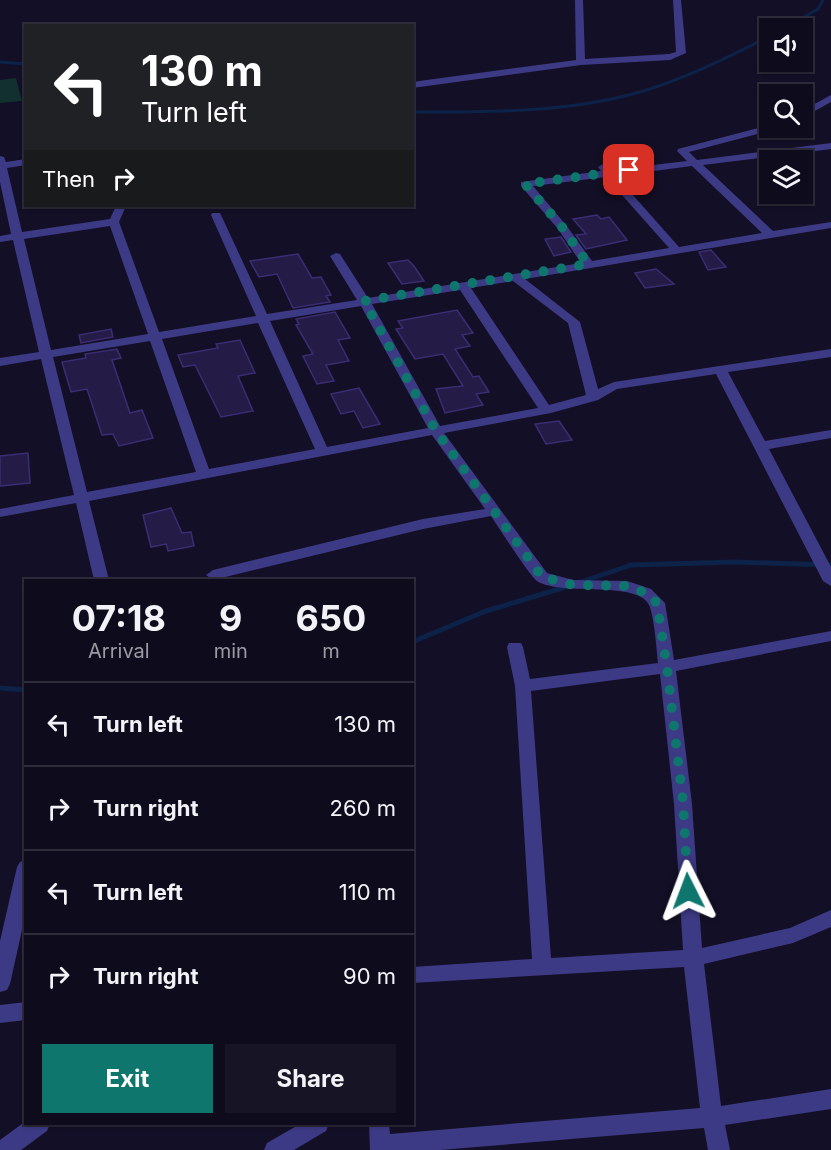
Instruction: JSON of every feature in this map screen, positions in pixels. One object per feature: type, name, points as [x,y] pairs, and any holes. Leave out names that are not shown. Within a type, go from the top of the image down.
[{"type":"street","points":[[579,0],[581,62]]},
{"type":"street","points":[[414,85],[581,62],[670,57],[681,53],[677,0]]},
{"type":"street","points":[[813,110],[828,102]]},
{"type":"street","points":[[759,131],[682,151],[771,235]]},
{"type":"street","points":[[588,264],[562,227],[525,184],[604,169],[694,162],[831,146]]},
{"type":"street","points":[[24,162],[0,163],[102,579]]},
{"type":"street","points":[[604,169],[676,250]]},
{"type":"street","points":[[121,207],[114,222],[204,475]]},
{"type":"street","points":[[216,215],[323,453]]},
{"type":"street","points":[[0,239],[114,222]]},
{"type":"street","points":[[0,362],[831,225]]},
{"type":"street","points":[[336,256],[364,301],[436,431],[542,577],[573,585],[627,586],[646,593],[657,603],[683,802],[693,958],[711,1117],[719,1150]]},
{"type":"street","points":[[514,276],[574,322],[593,397]]},
{"type":"street","points":[[463,285],[546,410]]},
{"type":"street","points":[[0,513],[546,410],[593,397],[614,386],[831,353]]},
{"type":"street","points":[[721,370],[831,581]]},
{"type":"street","points":[[762,446],[831,434]]},
{"type":"street","points":[[213,575],[423,524],[496,511]]},
{"type":"street","points":[[523,686],[667,668],[831,636]]},
{"type":"street","points":[[515,647],[523,686],[542,968]]},
{"type":"street","points":[[0,984],[24,876]]},
{"type":"street","points":[[414,975],[693,958],[793,935],[831,918]]},
{"type":"street","points":[[0,1014],[24,1011]]},
{"type":"street","points":[[380,1140],[711,1117],[831,1099]]},
{"type":"street","points":[[4,1150],[38,1125]]},
{"type":"street","points":[[275,1150],[316,1125]]},
{"type":"green space","points":[[16,78],[22,101],[0,103],[0,80]]},
{"type":"building","points":[[597,215],[601,219],[609,217],[627,240],[586,249],[576,235],[586,234],[573,219]]},
{"type":"building","points":[[561,237],[571,252],[554,256],[545,239]]},
{"type":"building","points":[[711,250],[726,267],[708,270],[699,252]]},
{"type":"building","points":[[298,254],[312,278],[321,277],[331,295],[326,296],[330,302],[293,308],[277,274],[259,277],[250,261]]},
{"type":"building","points":[[408,260],[424,281],[402,284],[388,263]]},
{"type":"building","points":[[656,269],[674,284],[645,288],[635,273]]},
{"type":"building","points":[[457,310],[473,333],[462,335],[470,346],[455,349],[473,377],[479,376],[489,392],[476,394],[483,405],[445,413],[436,389],[463,386],[443,354],[415,359],[396,329],[403,328],[398,321]]},
{"type":"building","points":[[335,312],[350,338],[338,340],[349,361],[326,365],[334,381],[317,384],[303,356],[313,354],[296,325],[299,324],[296,319]]},
{"type":"building","points":[[111,329],[113,337],[81,343],[79,335]]},
{"type":"building","points":[[240,340],[255,373],[238,376],[253,411],[221,417],[195,365],[183,367],[178,355],[218,348],[216,344]]},
{"type":"building","points":[[117,349],[121,358],[112,360],[130,413],[142,410],[153,438],[119,446],[113,434],[102,435],[87,389],[71,392],[62,362],[86,358],[85,354]]},
{"type":"building","points":[[359,388],[380,424],[363,428],[354,411],[341,414],[331,394]]},
{"type":"building","points":[[559,421],[572,440],[546,444],[535,424]]},
{"type":"building","points":[[28,453],[30,483],[0,486],[0,456]]},
{"type":"building","points":[[171,508],[182,533],[191,532],[194,546],[168,551],[166,544],[151,547],[143,515]]},
{"type":"waterway","points":[[802,18],[818,9],[823,0]]},
{"type":"waterway","points":[[414,112],[527,110],[612,99],[673,81],[759,41]]},
{"type":"waterway","points":[[0,62],[24,64]]},
{"type":"waterway","points":[[581,582],[631,565],[735,562],[831,565]]},
{"type":"waterway","points":[[414,641],[486,611],[569,586]]},
{"type":"waterway","points":[[0,688],[24,690]]},
{"type":"route","points":[[629,170],[525,184],[562,227],[588,264],[364,301],[436,431],[542,577],[573,585],[627,586],[646,593],[657,603],[683,802],[688,891]]}]
